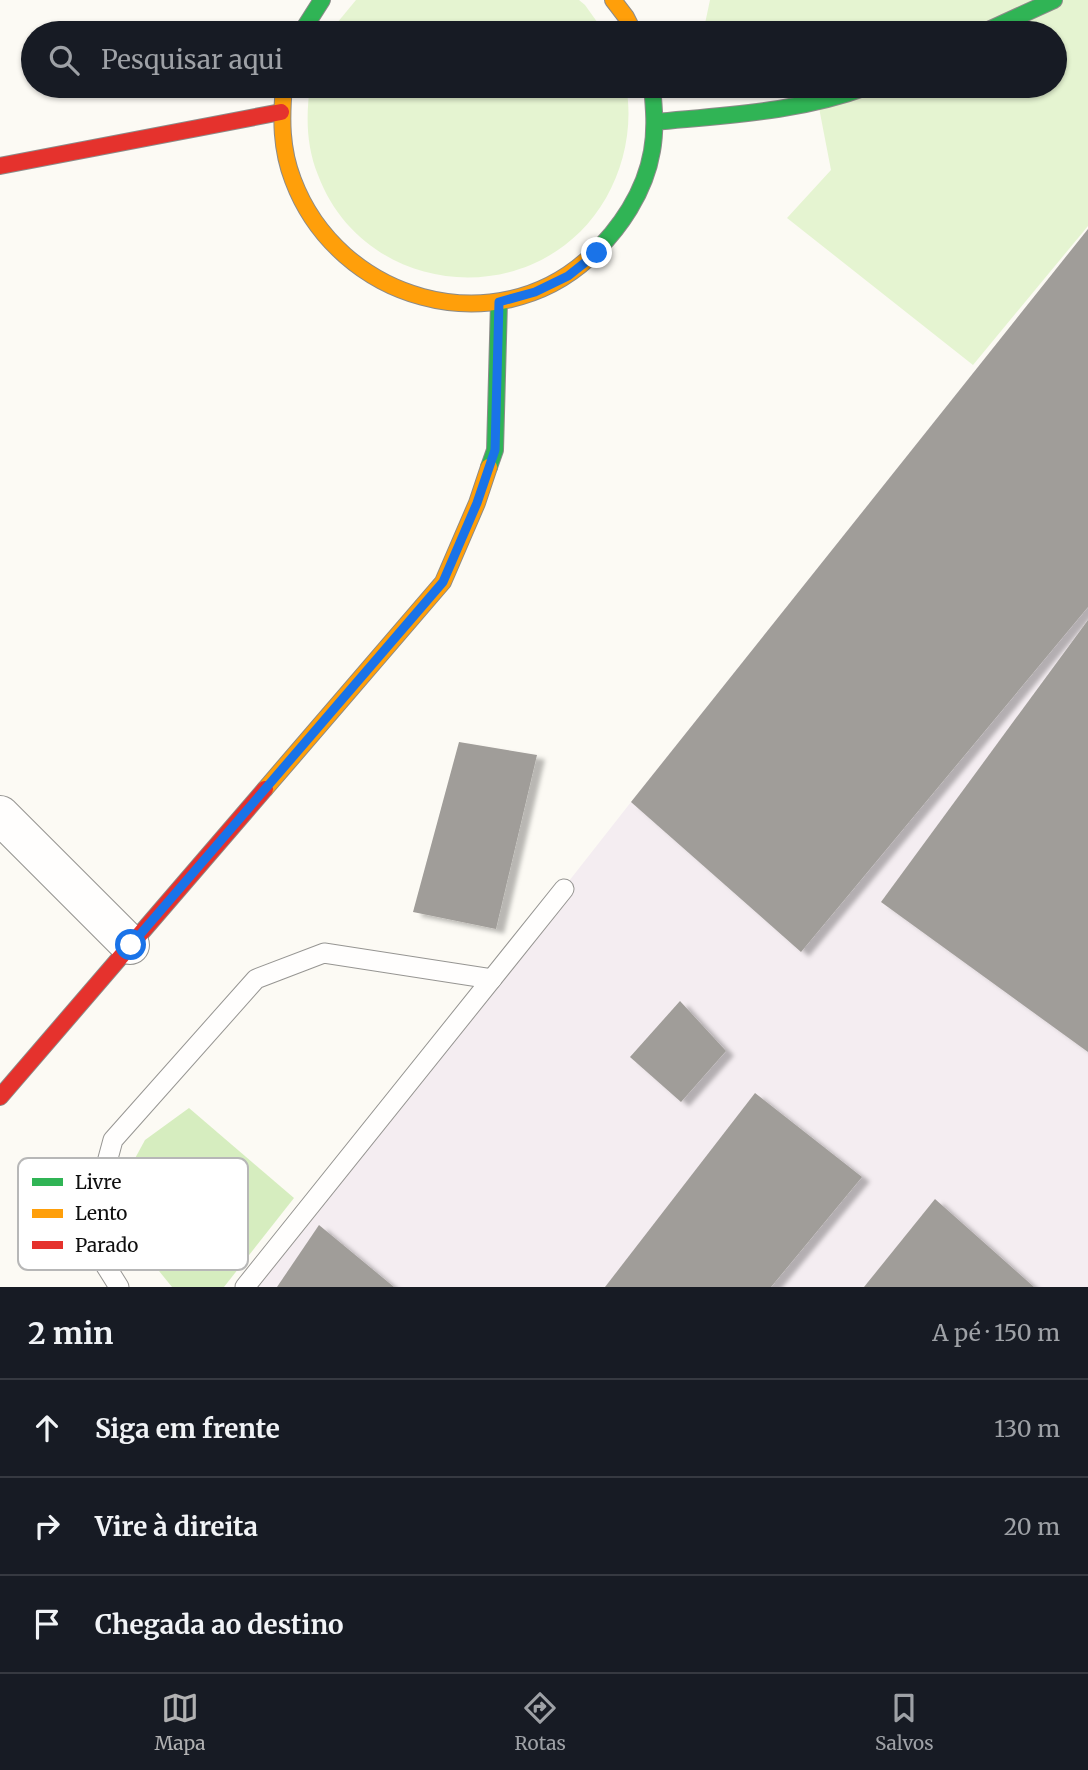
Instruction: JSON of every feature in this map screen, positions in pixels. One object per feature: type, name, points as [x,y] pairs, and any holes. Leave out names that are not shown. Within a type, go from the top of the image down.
[{"type":"street","points":[[309,21],[322,0]]},
{"type":"street","points":[[613,0],[628,21]]},
{"type":"street","points":[[1008,21],[1054,0]]},
{"type":"street","points":[[283,98],[284,148],[294,183],[310,216],[333,245],[360,270],[392,288],[427,299],[463,304],[499,302],[535,292],[568,276],[597,253],[620,225],[639,193],[650,158],[655,122],[653,98]]},
{"type":"street","points":[[655,122],[792,108],[836,98]]},
{"type":"street","points":[[0,166],[281,112]]},
{"type":"street","points":[[0,1097],[443,582],[477,503],[495,450],[499,302]]},
{"type":"street","points":[[0,815],[131,945]]},
{"type":"lane","points":[[245,1287],[564,889]]},
{"type":"lane","points":[[108,1158],[113,1140],[256,979],[324,953],[492,979]]},
{"type":"lane","points":[[108,1270],[119,1287]]},
{"type":"shaded area","points":[[1088,229],[1088,1287],[245,1287],[492,979]]},
{"type":"green space","points":[[356,0],[579,0],[596,21],[339,21]]},
{"type":"green space","points":[[710,0],[1088,0],[1088,226],[973,365],[787,218],[831,170],[817,98],[1067,98],[1067,21],[706,21]]},
{"type":"green space","points":[[309,98],[628,98],[628,129],[623,158],[613,185],[606,198],[576,235],[539,261],[498,275],[454,277],[412,268],[373,248],[341,217],[318,175],[311,153]]},
{"type":"green space","points":[[189,1108],[247,1158],[135,1158],[145,1140]]},
{"type":"green space","points":[[248,1159],[294,1198],[248,1256]]},
{"type":"green space","points":[[158,1270],[237,1270],[224,1287],[172,1287]]},
{"type":"building","points":[[1088,229],[1088,607],[801,952],[631,802]]},
{"type":"building","points":[[1088,620],[1088,1052],[881,902]]},
{"type":"building","points":[[459,742],[537,755],[496,929],[413,912]]},
{"type":"building","points":[[680,1001],[726,1051],[681,1102],[630,1057]]},
{"type":"building","points":[[755,1093],[862,1177],[771,1287],[605,1287]]},
{"type":"building","points":[[935,1199],[1034,1287],[864,1287]]},
{"type":"building","points":[[319,1225],[394,1287],[277,1287]]},
{"type":"traffic: fast","points":[[309,21],[322,0]]},
{"type":"traffic: fast","points":[[1008,21],[1054,0]]},
{"type":"traffic: fast","points":[[590,257],[621,222],[644,181],[654,135],[653,98]]},
{"type":"traffic: fast","points":[[655,122],[790,107],[832,98]]},
{"type":"traffic: fast","points":[[489,467],[495,450],[499,302]]},
{"type":"traffic: slow","points":[[613,0],[628,21]]},
{"type":"traffic: slow","points":[[283,98],[283,134],[293,180],[315,221],[345,255],[381,281],[422,297],[466,303],[509,299],[552,284],[590,257]]},
{"type":"traffic: slow","points":[[265,789],[443,582],[477,503],[489,467]]},
{"type":"traffic: jam","points":[[0,166],[281,112]]},
{"type":"traffic: jam","points":[[0,1097],[265,789]]},
{"type":"route","points":[[131,945],[443,582],[477,503],[495,450],[499,302],[535,292],[568,276],[597,253]]}]
